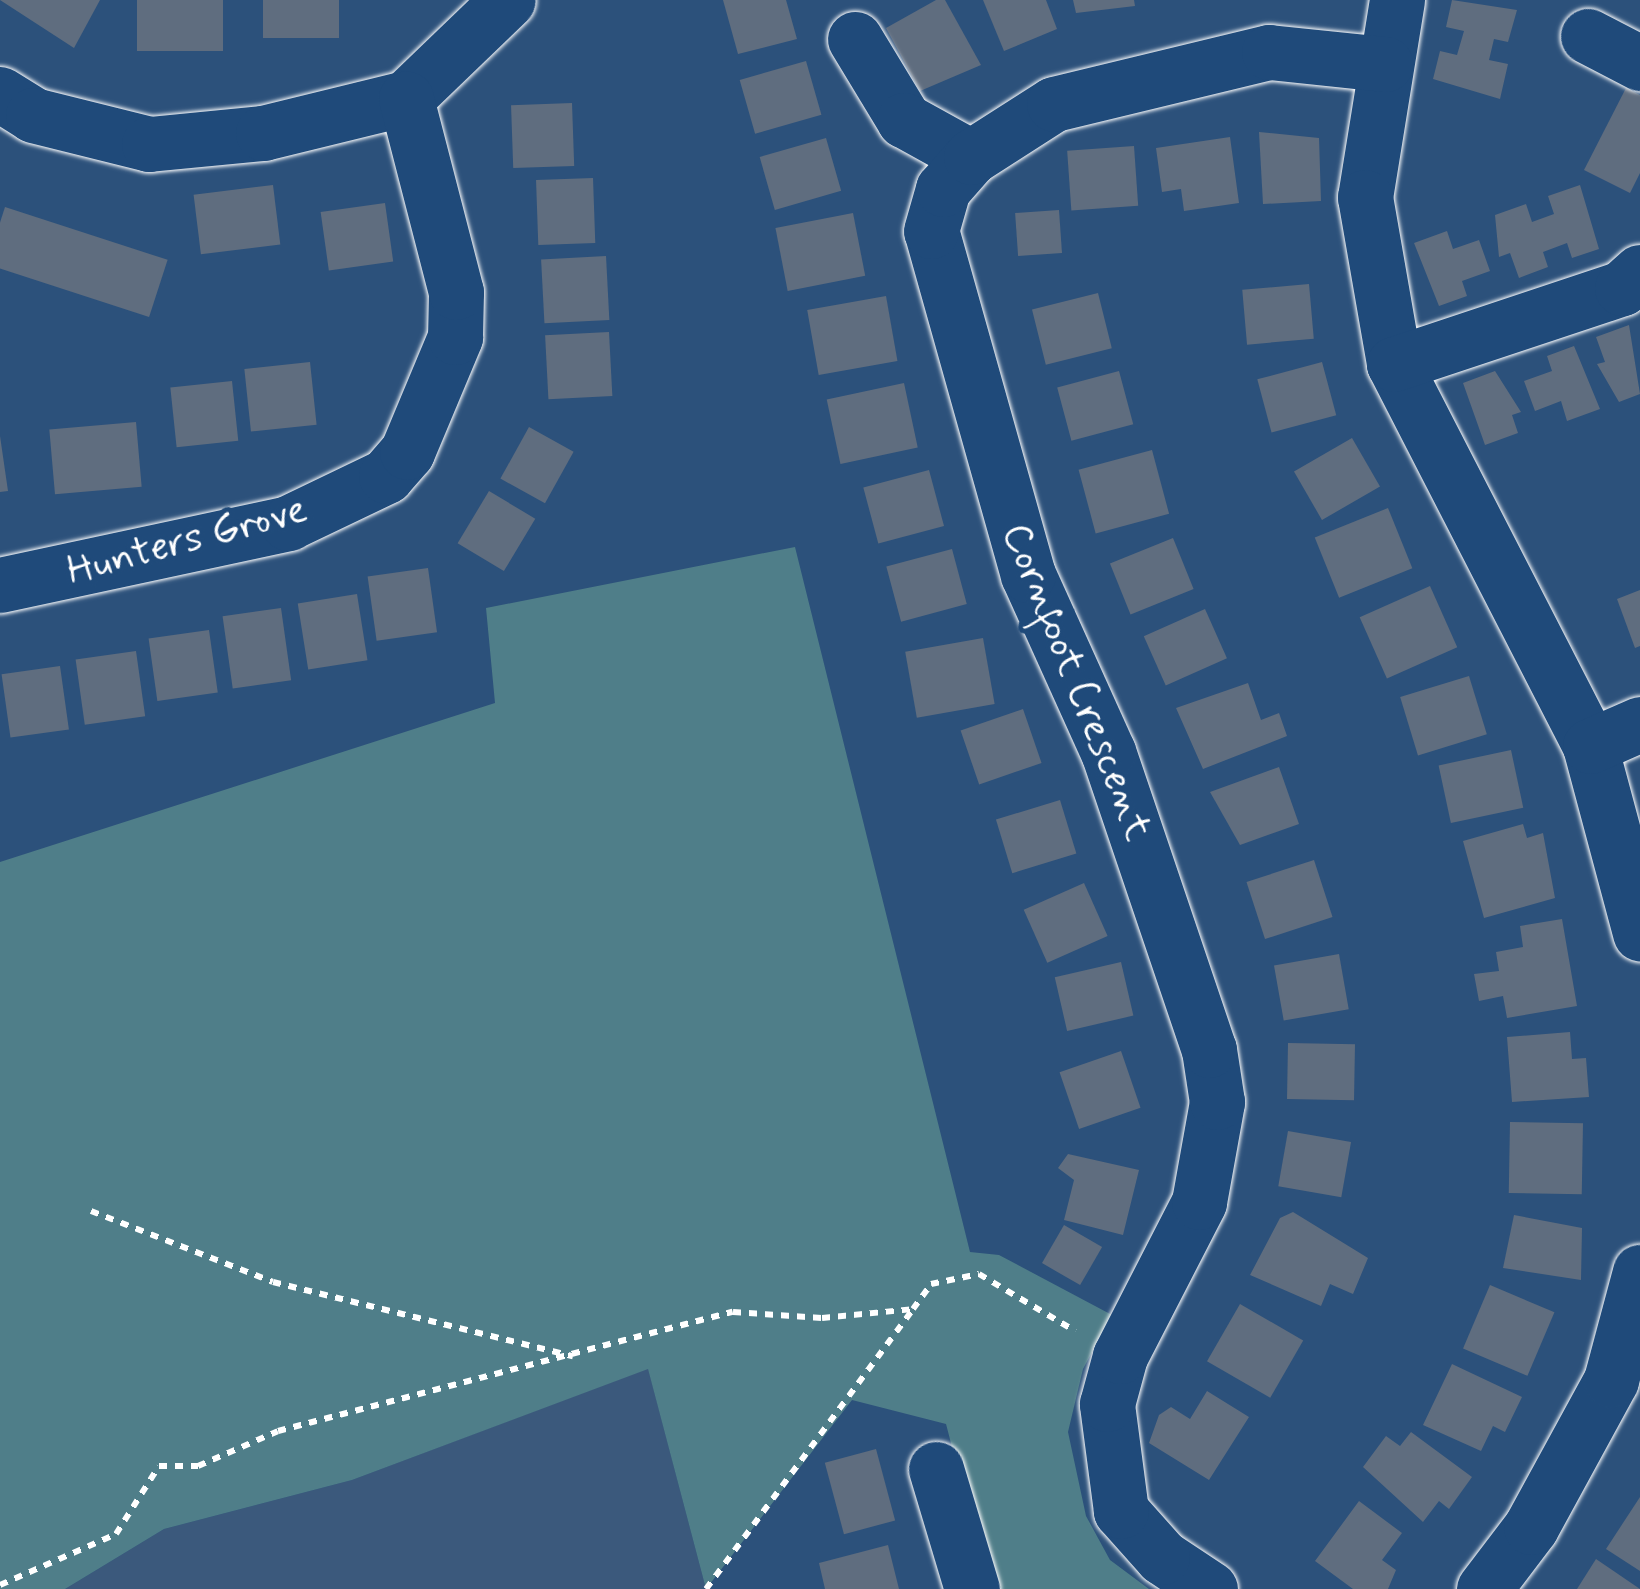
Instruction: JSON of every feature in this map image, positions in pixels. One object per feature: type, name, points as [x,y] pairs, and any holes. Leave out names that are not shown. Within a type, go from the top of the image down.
[{"type":"street","points":[[0,94],[34,115],[149,144],[263,133],[406,98],[508,0]]},
{"type":"street","points":[[1397,0],[1365,197],[1394,364],[1590,746],[1640,934]]},
{"type":"street","points":[[1588,36],[1640,62]]},
{"type":"street","points":[[855,39],[904,120],[971,157]]},
{"type":"street","name":"Cornfoot Crescent","points":[[1210,1589],[1162,1557],[1120,1511],[1107,1404],[1120,1356],[1200,1202],[1216,1102],[1196,1001],[1108,752],[1028,575],[942,284],[931,231],[943,189],[971,157],[1054,104],[1200,62],[1270,52],[1385,64]]},
{"type":"street","name":"Hunters Grove","points":[[0,586],[288,522],[386,476],[407,452],[454,337],[456,292],[406,98]]},
{"type":"street","points":[[1394,364],[1622,288],[1640,272]]},
{"type":"street","points":[[1590,746],[1640,724]]},
{"type":"street","points":[[1484,1589],[1532,1527],[1611,1380],[1640,1272]]},
{"type":"street","points":[[936,1470],[972,1589]]},
{"type":"path","points":[[91,1211],[273,1282],[575,1356]]},
{"type":"path","points":[[706,1589],[932,1284],[979,1274],[1120,1356]]},
{"type":"path","points":[[0,1585],[116,1534],[159,1466],[198,1466],[278,1431],[733,1312],[822,1318],[913,1309]]},
{"type":"shaded area","points":[[648,1368],[706,1589],[65,1589],[164,1529],[352,1480]]},
{"type":"green space","points":[[795,547],[970,1252],[999,1255],[1112,1315],[1083,1369],[1068,1432],[1086,1516],[1110,1560],[1149,1589],[989,1589],[946,1424],[852,1400],[706,1589],[648,1369],[352,1480],[164,1529],[65,1589],[0,1589],[0,862],[495,703],[486,608]]},
{"type":"building","points":[[0,0],[100,0],[74,48]]},
{"type":"building","points":[[137,0],[223,0],[223,51],[137,51]]},
{"type":"building","points":[[263,0],[339,0],[339,38],[263,38]]},
{"type":"building","points":[[723,0],[786,0],[797,39],[738,54]]},
{"type":"building","points":[[936,0],[945,0],[981,65],[920,91],[886,28]]},
{"type":"building","points":[[983,0],[1046,0],[1057,29],[1004,51]]},
{"type":"building","points":[[1073,0],[1134,0],[1135,6],[1076,13]]},
{"type":"building","points":[[1452,0],[1517,10],[1508,42],[1494,39],[1489,60],[1508,64],[1500,99],[1433,79],[1440,51],[1457,55],[1464,31],[1446,27]]},
{"type":"building","points":[[806,61],[821,115],[755,134],[740,80]]},
{"type":"building","points":[[1626,88],[1640,95],[1640,173],[1630,193],[1584,170]]},
{"type":"building","points":[[572,103],[574,166],[513,168],[511,105]]},
{"type":"building","points":[[1259,132],[1319,138],[1321,201],[1263,204]]},
{"type":"building","points":[[1230,137],[1239,203],[1184,211],[1181,189],[1162,192],[1156,148]]},
{"type":"building","points":[[826,138],[841,191],[775,210],[760,157]]},
{"type":"building","points":[[1134,146],[1138,206],[1071,211],[1067,151]]},
{"type":"building","points":[[593,178],[595,243],[538,245],[536,180]]},
{"type":"building","points":[[273,185],[280,245],[201,254],[194,195]]},
{"type":"building","points":[[1580,185],[1599,249],[1572,258],[1567,243],[1543,252],[1548,267],[1519,278],[1510,253],[1499,257],[1495,215],[1526,204],[1532,222],[1554,214],[1548,196]]},
{"type":"building","points":[[385,203],[393,261],[329,270],[321,212]]},
{"type":"building","points":[[5,207],[168,260],[149,317],[0,268],[0,222]]},
{"type":"building","points":[[1059,210],[1062,253],[1018,256],[1015,213]]},
{"type":"building","points":[[853,213],[865,276],[788,291],[775,228]]},
{"type":"building","points":[[1447,231],[1453,249],[1479,240],[1490,271],[1462,281],[1467,296],[1439,306],[1414,243]]},
{"type":"building","points":[[606,256],[609,320],[544,323],[541,259]]},
{"type":"building","points":[[1309,284],[1314,339],[1247,345],[1242,290]]},
{"type":"building","points":[[1098,293],[1112,348],[1046,365],[1032,309]]},
{"type":"building","points":[[886,296],[897,361],[819,375],[807,310]]},
{"type":"building","points":[[1629,325],[1640,394],[1619,402],[1597,364],[1605,362],[1596,337]]},
{"type":"building","points":[[609,332],[612,396],[548,399],[545,335]]},
{"type":"building","points":[[1574,346],[1600,409],[1567,421],[1561,401],[1535,411],[1524,381],[1552,371],[1547,356]]},
{"type":"building","points":[[310,362],[317,425],[251,432],[244,369]]},
{"type":"building","points":[[1322,362],[1336,415],[1272,432],[1257,379]]},
{"type":"building","points":[[1119,371],[1133,424],[1071,441],[1057,388]]},
{"type":"building","points":[[1495,371],[1521,412],[1512,415],[1518,433],[1485,445],[1463,383]]},
{"type":"building","points":[[232,381],[238,441],[177,447],[170,387]]},
{"type":"building","points":[[904,383],[918,448],[840,464],[827,399]]},
{"type":"building","points":[[136,422],[142,487],[55,494],[49,430]]},
{"type":"building","points":[[529,427],[574,452],[545,503],[500,479]]},
{"type":"building","points":[[0,436],[8,491],[0,492]]},
{"type":"building","points":[[1352,438],[1380,486],[1322,520],[1294,472]]},
{"type":"building","points":[[1152,450],[1169,514],[1096,533],[1079,470]]},
{"type":"building","points":[[929,470],[944,526],[878,544],[863,488]]},
{"type":"building","points":[[489,491],[535,519],[504,571],[458,543]]},
{"type":"building","points":[[1388,508],[1412,568],[1339,598],[1315,538]]},
{"type":"building","points":[[1173,538],[1194,589],[1131,614],[1110,563]]},
{"type":"building","points":[[952,549],[967,604],[901,622],[886,567]]},
{"type":"building","points":[[428,568],[437,632],[377,641],[368,576]]},
{"type":"building","points":[[1430,586],[1457,647],[1387,679],[1360,617]]},
{"type":"building","points":[[1640,590],[1640,646],[1635,648],[1617,599]]},
{"type":"building","points":[[357,594],[367,660],[308,670],[298,603]]},
{"type":"building","points":[[281,608],[291,680],[233,689],[223,616]]},
{"type":"building","points":[[1205,609],[1227,658],[1166,686],[1144,636]]},
{"type":"building","points":[[209,630],[218,692],[157,701],[149,638]]},
{"type":"building","points":[[983,638],[995,704],[917,718],[905,652]]},
{"type":"building","points":[[136,651],[145,716],[85,725],[76,659]]},
{"type":"building","points":[[60,666],[69,729],[10,738],[2,674]]},
{"type":"building","points":[[1469,676],[1487,734],[1418,755],[1400,697]]},
{"type":"building","points":[[1248,683],[1261,720],[1279,713],[1287,736],[1203,769],[1176,708]]},
{"type":"building","points":[[1023,709],[1042,763],[979,784],[961,730]]},
{"type":"building","points":[[1511,750],[1523,808],[1451,823],[1439,765]]},
{"type":"building","points":[[1279,767],[1299,824],[1240,845],[1210,792]]},
{"type":"building","points":[[1060,800],[1076,854],[1012,873],[996,820]]},
{"type":"building","points":[[1523,824],[1527,838],[1543,833],[1555,898],[1484,918],[1463,841]]},
{"type":"building","points":[[1314,860],[1333,917],[1265,939],[1246,882]]},
{"type":"building","points":[[1084,883],[1108,936],[1047,963],[1024,910]]},
{"type":"building","points":[[1562,919],[1577,1006],[1507,1018],[1503,996],[1479,1001],[1474,974],[1499,971],[1496,952],[1523,947],[1520,926]]},
{"type":"building","points":[[1339,954],[1349,1009],[1284,1021],[1274,965]]},
{"type":"building","points":[[1121,962],[1133,1016],[1067,1031],[1055,977]]},
{"type":"building","points":[[1570,1032],[1572,1059],[1586,1058],[1589,1097],[1512,1102],[1507,1037]]},
{"type":"building","points":[[1288,1043],[1355,1044],[1354,1100],[1287,1099]]},
{"type":"building","points":[[1121,1051],[1141,1108],[1079,1129],[1060,1072]]},
{"type":"building","points":[[1510,1122],[1583,1123],[1582,1194],[1509,1193]]},
{"type":"building","points":[[1288,1131],[1351,1142],[1341,1197],[1278,1186]]},
{"type":"building","points":[[1068,1154],[1139,1170],[1123,1235],[1064,1220],[1074,1180],[1058,1168]]},
{"type":"building","points":[[1293,1212],[1368,1258],[1353,1294],[1330,1284],[1321,1306],[1250,1275],[1280,1218]]},
{"type":"building","points":[[1514,1215],[1582,1228],[1581,1280],[1503,1268]]},
{"type":"building","points":[[1064,1225],[1102,1247],[1080,1285],[1042,1263]]},
{"type":"building","points":[[1490,1285],[1554,1312],[1527,1376],[1463,1349]]},
{"type":"building","points":[[1240,1304],[1303,1340],[1270,1398],[1207,1361]]},
{"type":"building","points":[[1452,1364],[1522,1397],[1505,1432],[1493,1426],[1481,1451],[1423,1425]]},
{"type":"building","points":[[1207,1391],[1249,1417],[1209,1480],[1149,1443],[1159,1415],[1171,1407],[1190,1419]]},
{"type":"building","points":[[1411,1432],[1472,1477],[1449,1509],[1439,1501],[1423,1522],[1363,1467],[1386,1436],[1400,1446]]},
{"type":"building","points":[[876,1449],[895,1520],[844,1534],[825,1463]]},
{"type":"building","points":[[1640,1497],[1640,1571],[1606,1549]]},
{"type":"building","points":[[1359,1501],[1402,1533],[1382,1560],[1396,1570],[1388,1589],[1353,1589],[1315,1561]]},
{"type":"building","points":[[888,1545],[899,1589],[825,1589],[819,1563]]},
{"type":"building","points":[[1596,1559],[1640,1589],[1577,1589]]}]
